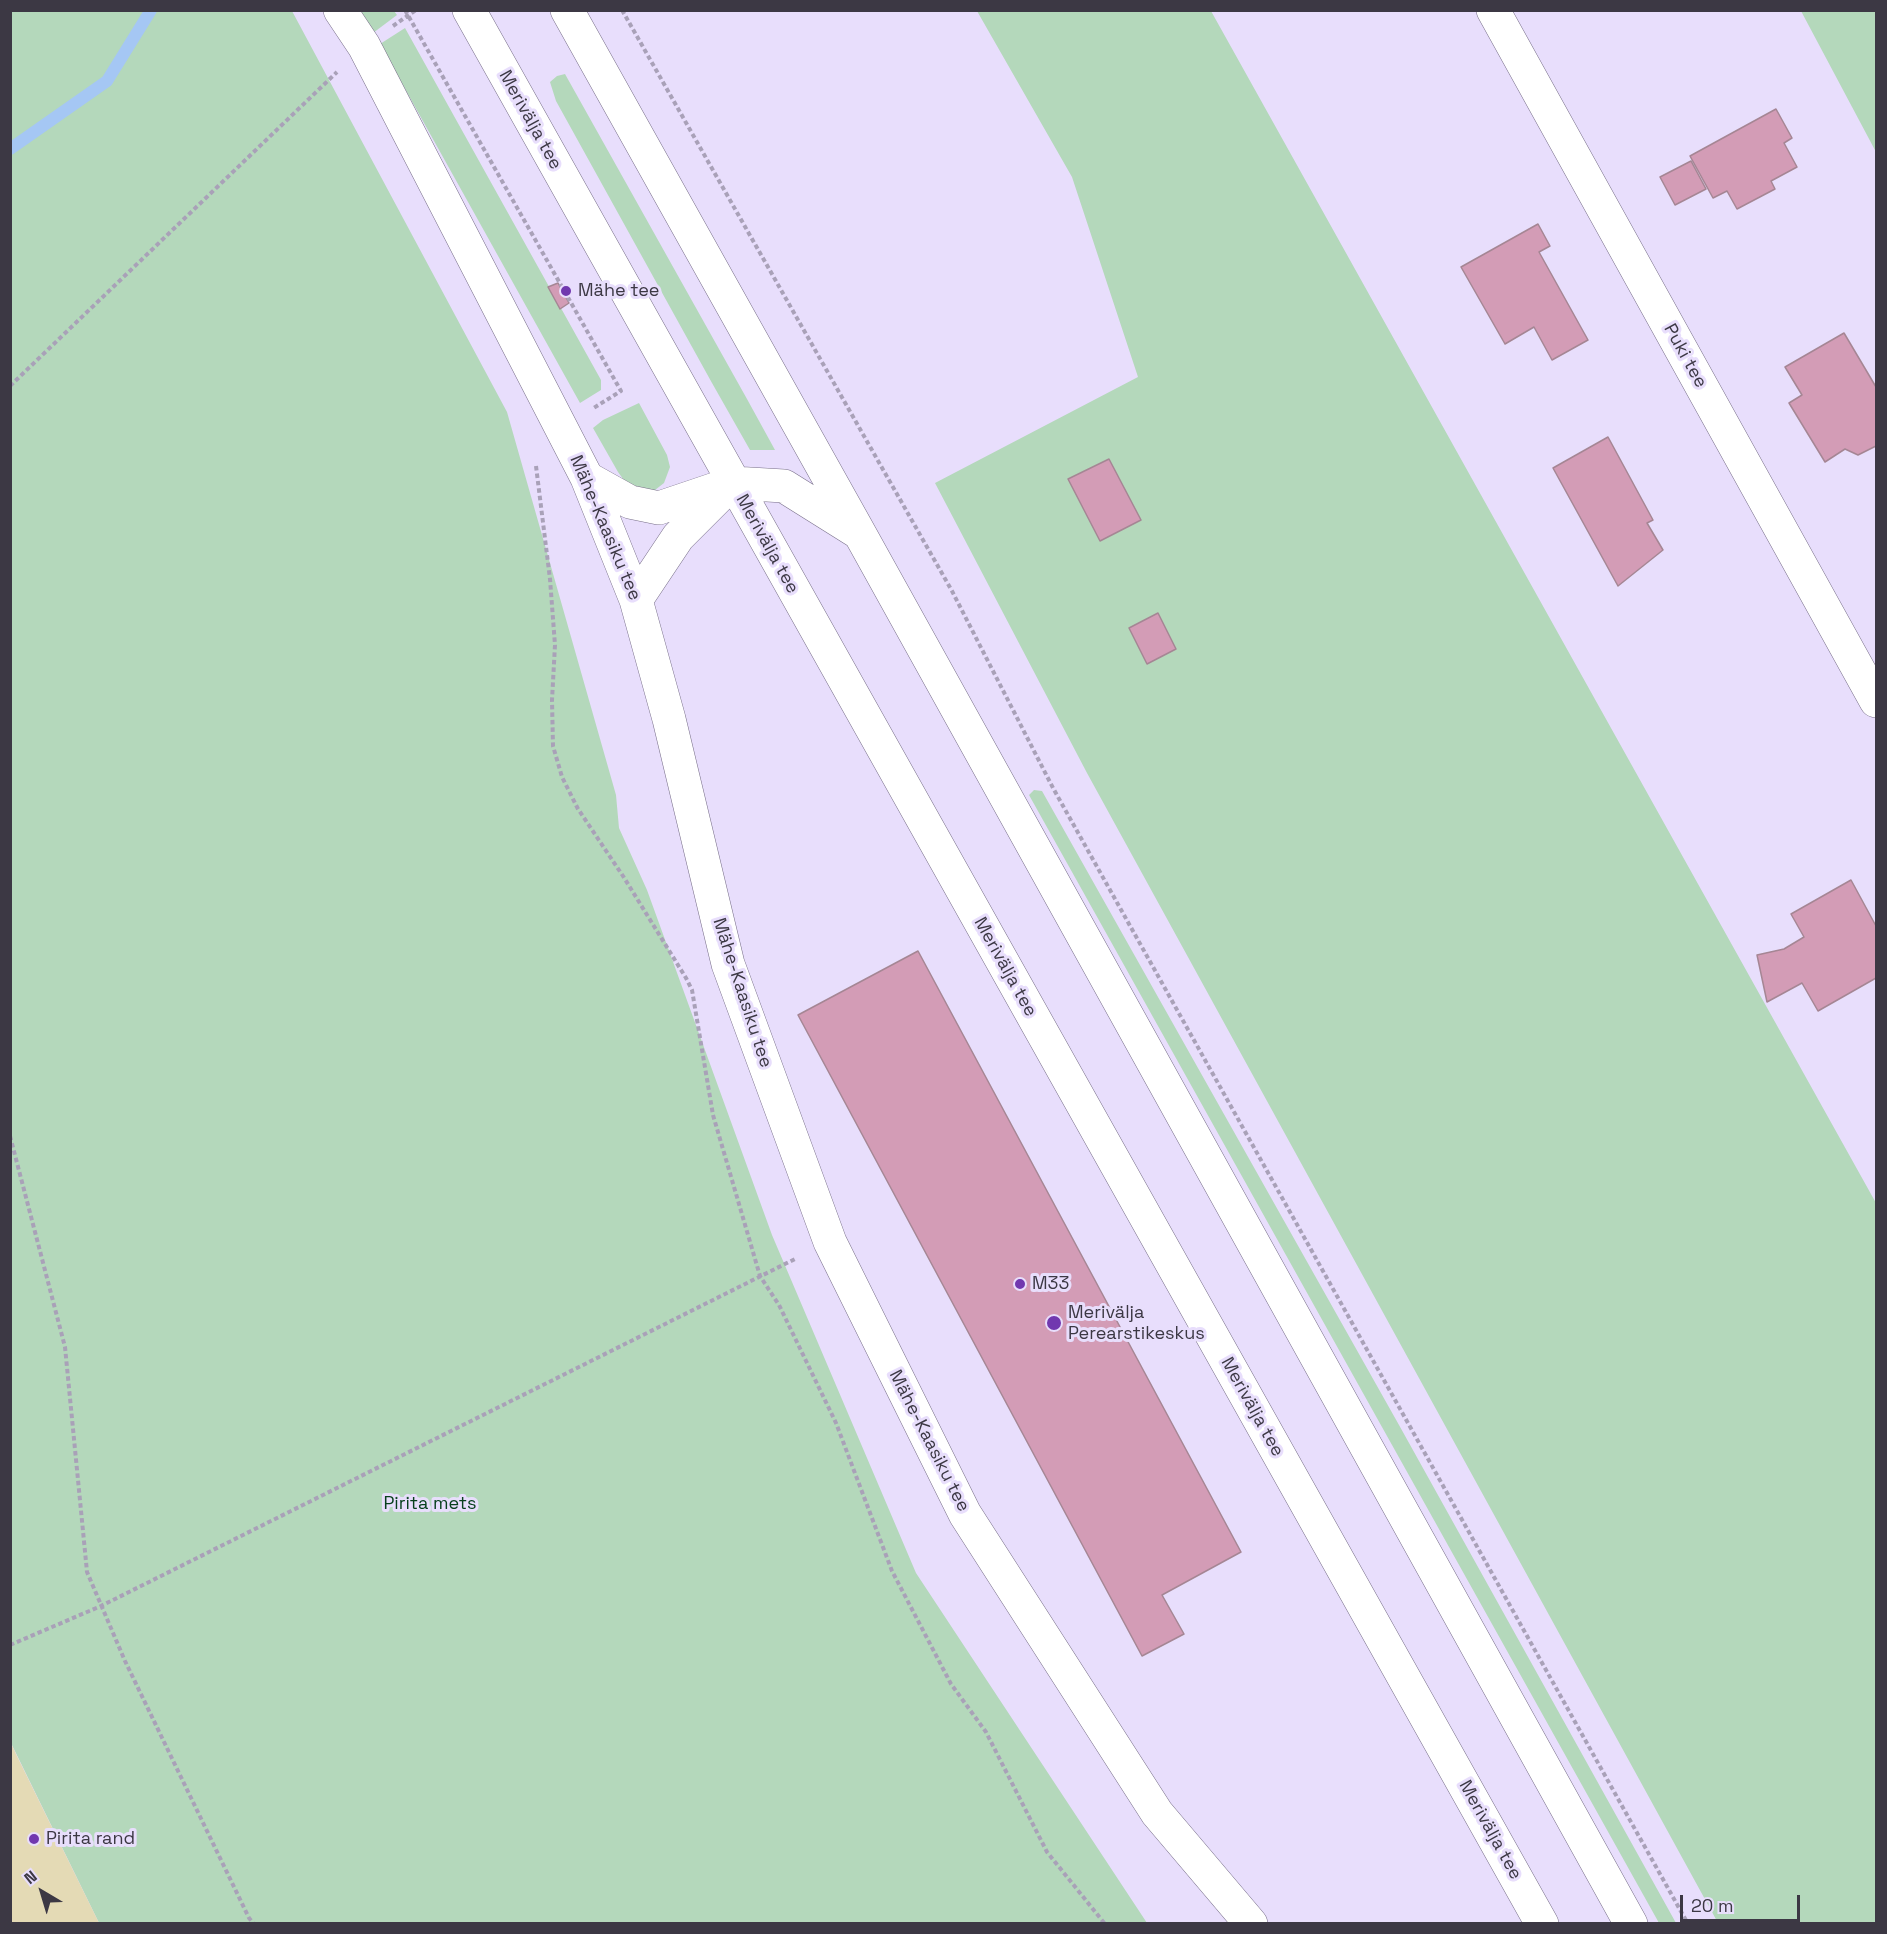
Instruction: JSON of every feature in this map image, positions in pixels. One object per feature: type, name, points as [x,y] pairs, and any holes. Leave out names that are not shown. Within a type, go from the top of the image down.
[{"type":"main road","name":"Mähe-Kaasiku tee","points":[[340,10],[364,46],[587,478],[636,600],[669,719],[728,964],[830,1242],[964,1514],[1157,1813],[1251,1923]]},
{"type":"main road","points":[[567,10],[1631,1923]]},
{"type":"main road","name":"Puki tee","points":[[1493,10],[1876,701]]},
{"type":"main road","name":"Merivälja tee","points":[[472,12],[733,483],[1542,1923]]},
{"type":"main road","points":[[587,478],[630,502],[659,508],[733,483],[784,486],[860,534]]},
{"type":"main road","points":[[636,600],[678,537],[733,483]]},
{"type":"path","points":[[405,10],[621,391],[561,428],[540,445],[536,458],[555,645],[552,700],[553,746],[562,777],[578,809],[623,876],[692,990],[713,1115],[760,1276],[779,1305],[836,1423],[892,1571],[951,1684],[986,1732],[1047,1852],[1105,1923]]},
{"type":"path","points":[[408,15],[416,10]]},
{"type":"path","points":[[622,10],[952,591],[1053,788],[1689,1923]]},
{"type":"path","points":[[10,386],[364,46]]},
{"type":"path","points":[[10,1136],[65,1347],[87,1572],[125,1661],[233,1886],[249,1918],[254,1923]]},
{"type":"path","points":[[10,1645],[101,1606],[830,1242]]},
{"type":"green space","name":"Pirita mets","points":[[10,11],[292,11],[507,412],[616,795],[619,828],[647,890],[772,1235],[916,1573],[1147,1923],[99,1923],[10,1741]]},
{"type":"green space","points":[[360,11],[394,11],[397,15],[373,33]]},
{"type":"green space","points":[[977,11],[1211,11],[1876,1203],[1876,1923],[1718,1923],[1087,773],[935,483],[1138,377],[1072,177]]},
{"type":"green space","points":[[1801,11],[1876,11],[1876,152]]},
{"type":"green space","points":[[405,28],[601,380],[601,390],[580,403],[380,44]]},
{"type":"green space","points":[[565,74],[775,450],[750,450],[712,383],[556,101],[550,82],[557,76]]},
{"type":"green space","points":[[639,403],[667,455],[670,467],[664,483],[655,490],[646,491],[626,483],[593,428],[603,420]]},
{"type":"green space","points":[[1034,790],[1042,791],[1676,1923],[1659,1923],[1029,795]]},
{"type":"sand","name":"Pirita rand","points":[[10,1741],[16,1754],[99,1923],[11,1923]]},
{"type":"building","points":[[1776,109],[1792,138],[1784,143],[1797,167],[1771,181],[1775,189],[1737,209],[1727,191],[1713,198],[1690,156]]},
{"type":"building","points":[[1691,161],[1706,189],[1675,205],[1660,177]]},
{"type":"building","points":[[1538,224],[1550,246],[1539,252],[1588,340],[1552,360],[1534,327],[1505,344],[1461,267]]},
{"type":"building","points":[[558,283],[569,303],[560,309],[548,287]]},
{"type":"building","points":[[1844,333],[1876,387],[1876,446],[1858,455],[1845,449],[1825,462],[1789,403],[1802,395],[1785,367]]},
{"type":"building","points":[[1608,437],[1653,520],[1647,523],[1663,550],[1618,586],[1553,468]]},
{"type":"building","points":[[1109,459],[1141,520],[1100,541],[1068,479]]},
{"type":"building","points":[[1158,613],[1176,649],[1147,664],[1129,628]]},
{"type":"building","points":[[1851,880],[1876,926],[1876,978],[1818,1011],[1802,983],[1767,1002],[1757,955],[1784,949],[1804,937],[1791,914]]},
{"type":"building","name":"M33","points":[[918,951],[1241,1552],[1162,1595],[1184,1634],[1142,1656],[798,1015]]},
{"type":"waterway","points":[[10,149],[107,81],[151,10]]},
{"type":"place","name":"Mähe tee","points":[[566,291]]},
{"type":"place","name":"M33","points":[[1020,1284]]},
{"type":"place","name":"Merivälja Perearstikeskus","points":[[1054,1323]]},
{"type":"place","name":"Pirita rand","points":[[34,1839]]}]
